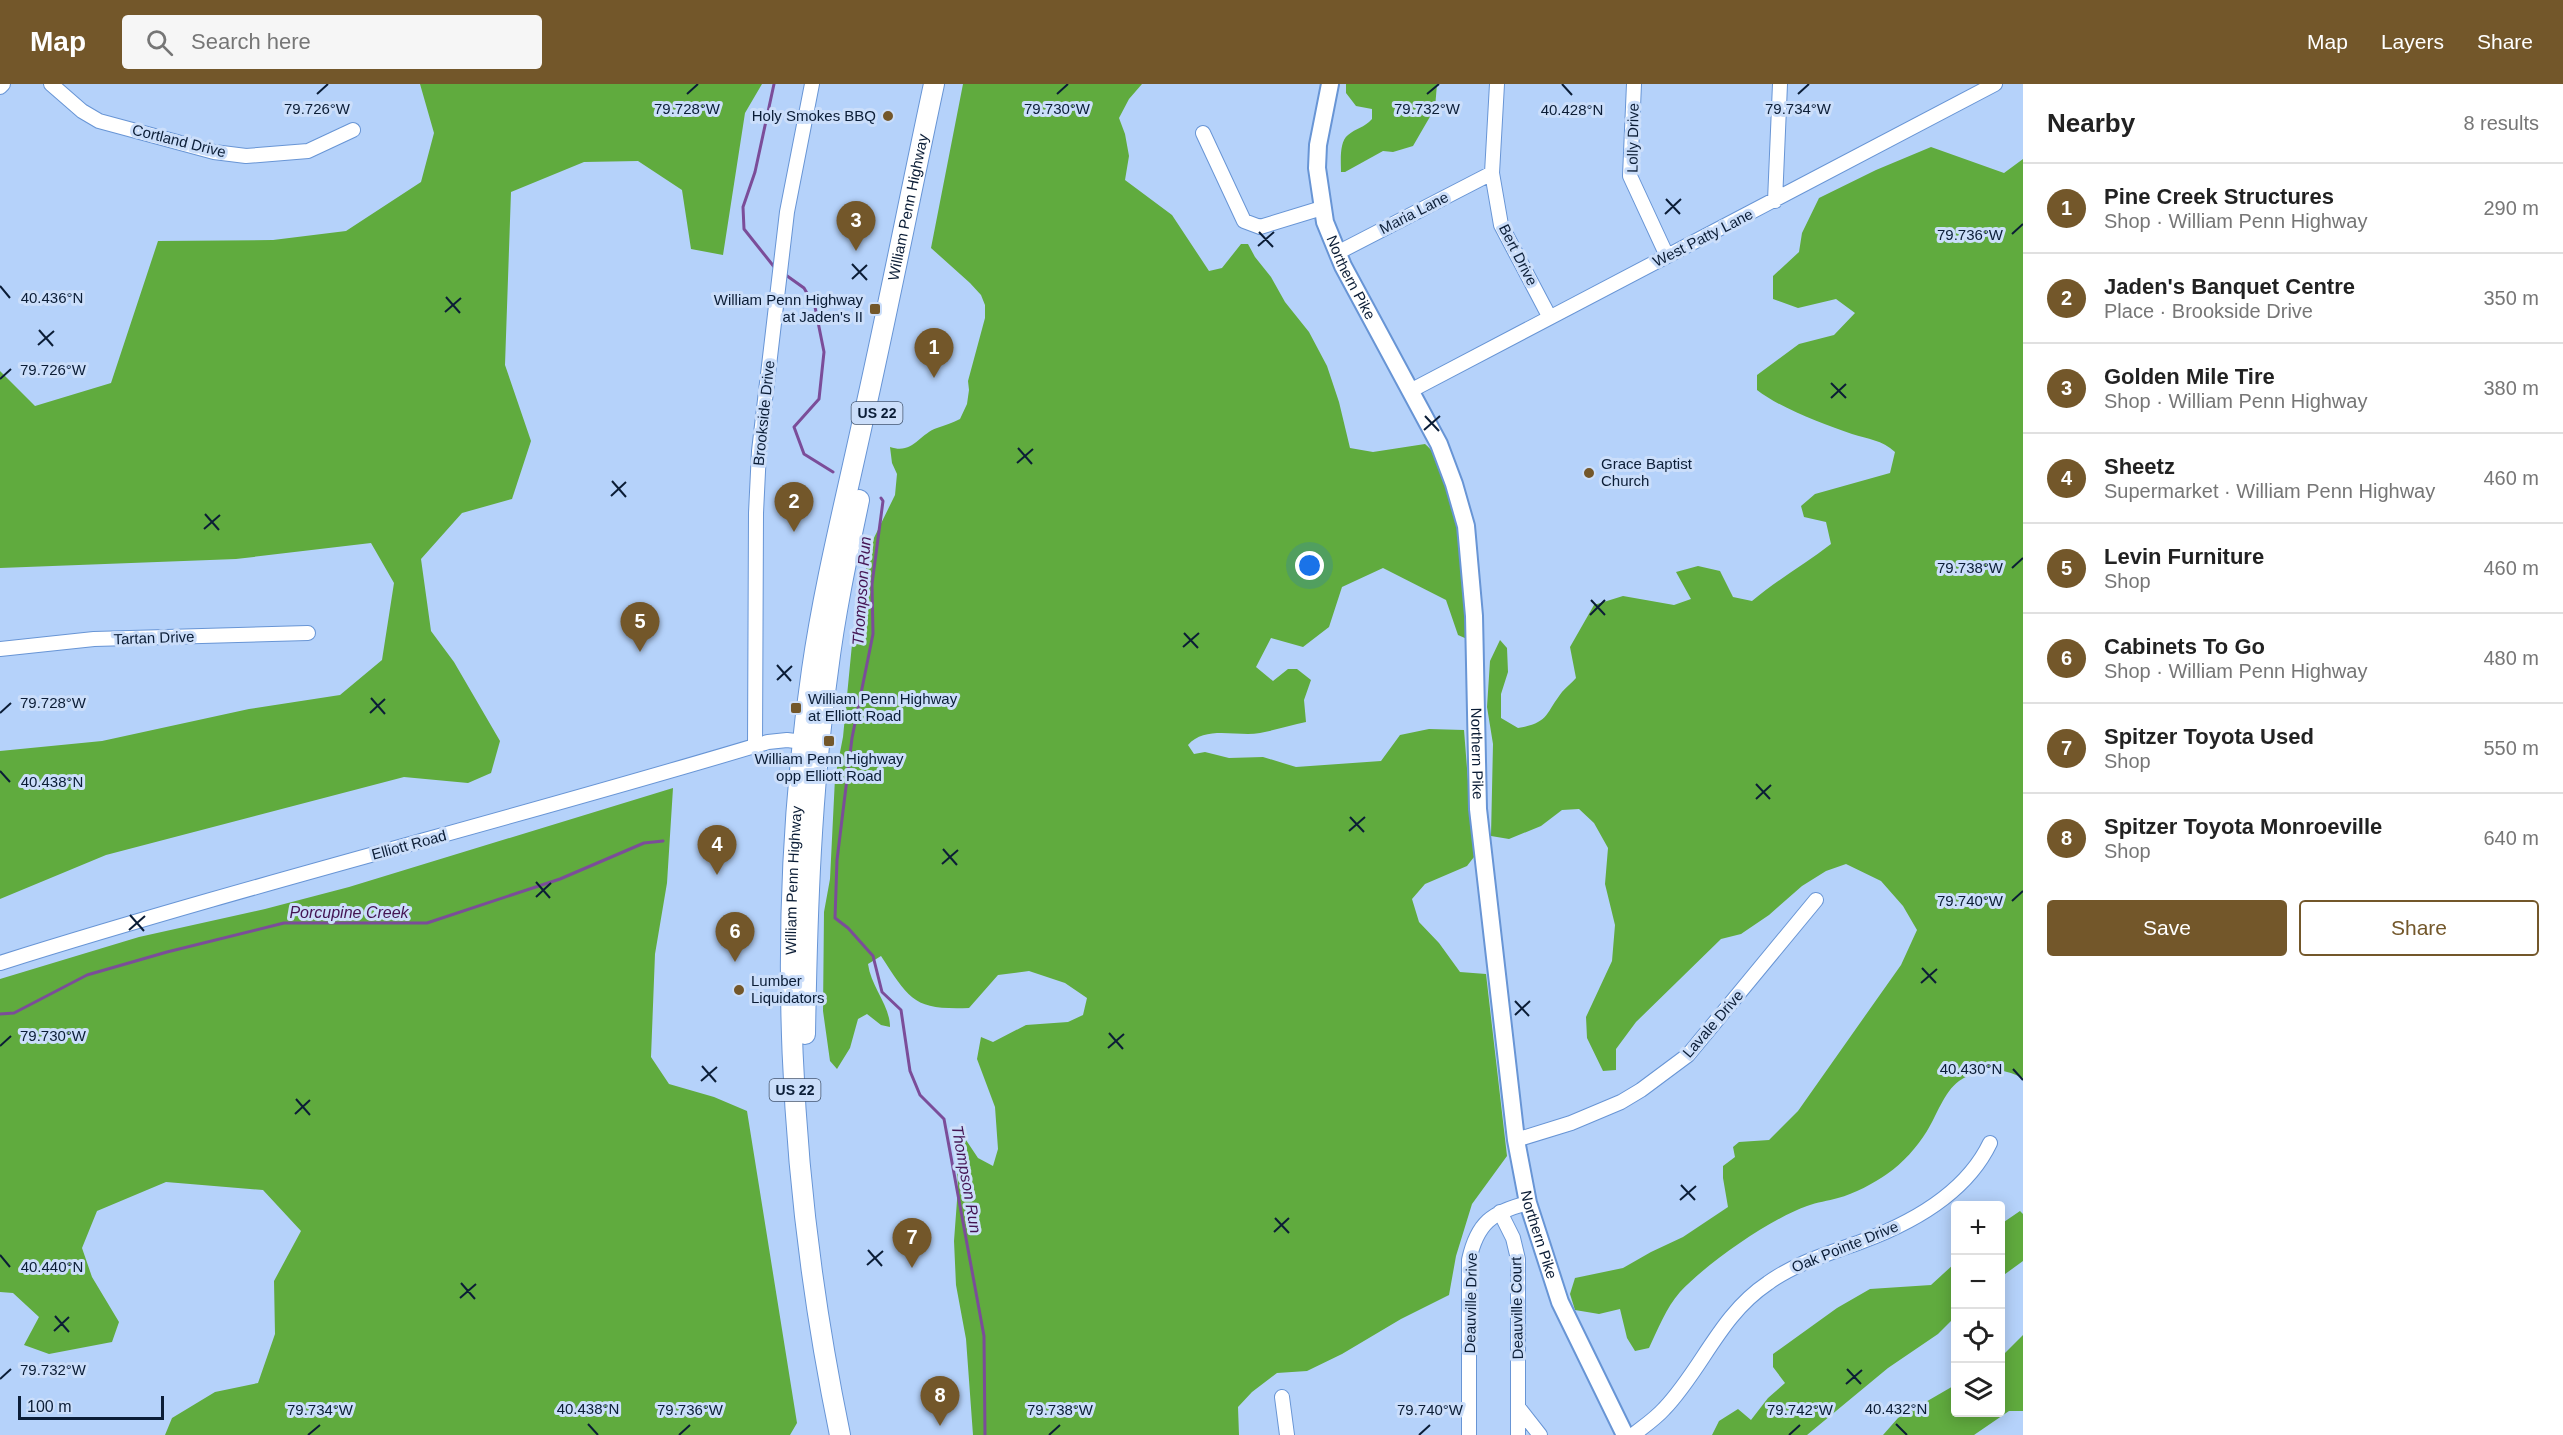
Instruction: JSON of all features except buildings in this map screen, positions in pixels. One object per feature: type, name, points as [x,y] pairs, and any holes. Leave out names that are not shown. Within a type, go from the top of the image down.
[{"type":"highway","name":"William Penn Highway","points":[[852,1435],[825,1284],[813,1180],[807,1096],[807,916],[813,812],[812,668],[832,561],[934,84]]},
{"type":"highway","name":"William Penn Highway","points":[[840,1435],[813,1285],[796,1128],[791,926],[796,822],[846,564],[946,84]]},
{"type":"main road","name":"Northern Pike","points":[[1330,84],[1318,145],[1317,168],[1322,208],[1337,253],[1449,467],[1460,503],[1468,543],[1474,616],[1478,809],[1515,1140],[1528,1203],[1560,1302],[1625,1435]]},
{"type":"street","name":"Cortland Drive","points":[[51,84],[82,111],[99,121],[214,152],[246,156],[308,151],[353,130]]},
{"type":"street","name":"Brookside Drive","points":[[755,746],[757,482],[787,212],[812,84]]},
{"type":"street","name":"Bert Drive","points":[[1497,84],[1492,173],[1501,225],[1550,316]]},
{"type":"street","name":"Lolly Drive","points":[[1634,84],[1630,176],[1667,256]]},
{"type":"street","points":[[1775,201],[1780,84]]},
{"type":"street","name":"West Patty Lane","points":[[1410,391],[1995,84]]},
{"type":"street","points":[[1203,133],[1244,221],[1260,227],[1322,208]]},
{"type":"street","name":"Maria Lane","points":[[1337,253],[1492,173]]},
{"type":"street","name":"Tartan Drive","points":[[0,649],[94,639],[308,633]]},
{"type":"street","name":"Elliott Road","points":[[0,963],[147,917],[560,803],[755,746],[781,740],[811,742]]},
{"type":"street","name":"Lavale Drive","points":[[1515,1140],[1571,1123],[1621,1102],[1688,1055],[1816,900]]},
{"type":"street","name":"Oak Pointe Drive","points":[[1633,1435],[1665,1409],[1725,1323],[1753,1293],[1785,1271],[1886,1232],[1923,1212],[1957,1187],[1974,1170],[1990,1143]]},
{"type":"street","name":"Deauville Drive","points":[[1468,1435],[1469,1260],[1479,1229],[1500,1212],[1528,1203]]},
{"type":"street","name":"Deauville Court","points":[[1500,1212],[1513,1238],[1518,1259],[1518,1435]]},
{"type":"street","points":[[1282,1397],[1287,1435]]},
{"type":"street","points":[[1518,1407],[1540,1435]]},
{"type":"green space","points":[[420,84],[762,84],[745,113],[723,255],[691,249],[682,190],[638,161],[584,162],[511,192],[505,365],[531,441],[512,499],[462,513],[421,559],[431,631],[454,662],[500,741],[491,773],[468,783],[404,777],[106,855],[0,899],[0,751],[102,741],[249,709],[340,695],[382,660],[394,583],[371,543],[236,559],[0,568],[0,371],[35,406],[111,383],[158,241],[273,240],[346,231],[421,182],[434,133]]},
{"type":"green space","points":[[963,84],[1142,84],[1129,99],[1119,118],[1129,156],[1125,180],[1172,215],[1209,271],[1222,268],[1241,244],[1248,244],[1285,302],[1309,332],[1327,366],[1339,402],[1350,448],[1373,452],[1425,444],[1437,458],[1453,506],[1465,594],[1467,639],[1458,635],[1446,600],[1383,568],[1342,587],[1329,627],[1303,647],[1271,638],[1256,667],[1273,681],[1288,669],[1297,669],[1311,680],[1304,700],[1306,722],[1260,733],[1212,733],[1195,739],[1188,745],[1194,754],[1205,752],[1229,758],[1263,757],[1296,767],[1381,761],[1400,735],[1429,729],[1464,730],[1474,857],[1467,866],[1425,884],[1412,899],[1419,922],[1439,943],[1460,972],[1486,974],[1507,1156],[1472,1204],[1456,1256],[1449,1295],[1307,1371],[1277,1373],[1252,1392],[1238,1407],[1239,1435],[973,1435],[966,1339],[956,1285],[954,1241],[958,1187],[956,1153],[966,1140],[978,1158],[993,1166],[998,1149],[995,1107],[977,1059],[981,1037],[993,1042],[1026,1025],[1068,1022],[1083,1015],[1087,998],[1065,983],[1029,971],[998,975],[969,1008],[936,1007],[924,1004],[907,992],[881,956],[868,964],[887,1011],[890,1027],[881,1025],[867,1014],[858,1019],[850,1048],[837,1069],[830,1061],[823,1011],[824,912],[830,879],[835,778],[843,737],[853,634],[871,544],[895,495],[897,474],[892,463],[890,447],[898,449],[910,446],[931,431],[960,419],[967,404],[968,381],[985,318],[985,305],[981,295],[931,248]]},
{"type":"green space","points":[[1346,84],[1437,84],[1435,108],[1413,146],[1393,152],[1383,151],[1341,172],[1341,152],[1345,138],[1372,119],[1372,109],[1356,106],[1346,93]]},
{"type":"green space","points":[[1931,147],[2004,173],[2023,159],[2023,1078],[1999,1070],[1991,1070],[1975,1073],[1959,1081],[1945,1097],[1919,1143],[1893,1170],[1851,1194],[1792,1212],[1740,1243],[1706,1268],[1680,1292],[1666,1312],[1649,1348],[1635,1351],[1627,1338],[1620,1309],[1599,1314],[1575,1310],[1570,1294],[1575,1278],[1623,1268],[1683,1237],[1728,1207],[1723,1166],[1735,1157],[1733,1147],[1739,1142],[1769,1140],[1798,1111],[1901,965],[1917,930],[1903,906],[1881,881],[1846,864],[1826,871],[1802,886],[1769,915],[1741,934],[1721,939],[1636,1022],[1616,1049],[1616,1070],[1603,1071],[1587,1038],[1586,1017],[1612,961],[1615,925],[1605,884],[1608,848],[1594,823],[1579,809],[1562,810],[1541,826],[1509,839],[1491,836],[1493,744],[1487,707],[1490,661],[1500,640],[1507,648],[1508,672],[1501,694],[1501,718],[1518,728],[1528,726],[1545,716],[1562,692],[1576,678],[1570,647],[1594,605],[1623,596],[1674,605],[1691,599],[1676,572],[1698,566],[1720,571],[1733,597],[1752,601],[1831,544],[1826,522],[1804,517],[1801,506],[1815,494],[1890,473],[1895,452],[1880,442],[1802,415],[1757,390],[1757,375],[1799,344],[1834,335],[1855,313],[1836,299],[1798,308],[1773,299],[1773,276],[1799,252],[1802,233],[1819,198],[1876,170]]},
{"type":"green space","points":[[673,788],[667,883],[655,954],[651,1057],[669,1084],[714,1097],[747,1111],[797,1423],[790,1435],[165,1435],[172,1418],[215,1392],[258,1383],[275,1334],[274,1281],[301,1231],[263,1190],[166,1182],[97,1211],[82,1248],[92,1277],[119,1322],[112,1342],[49,1354],[24,1345],[39,1317],[13,1293],[0,1292],[0,979],[139,937],[265,909],[349,887]]},
{"type":"green space","points":[[2020,1211],[2023,1214],[2023,1261],[2005,1274],[2005,1255],[2005,1221]]},
{"type":"green space","points":[[1951,1267],[1951,1321],[1938,1334],[1888,1368],[1807,1435],[1712,1435],[1719,1421],[1738,1409],[1751,1420],[1768,1398],[1785,1383],[1773,1367],[1773,1354],[1837,1308],[1870,1289],[1931,1285]]},
{"type":"green space","points":[[2023,1335],[2023,1411],[2009,1411],[2005,1414],[2005,1363],[2005,1353]]},
{"type":"green space","points":[[1951,1387],[1951,1417],[2000,1417],[1974,1435],[1883,1435],[1898,1418]]},
{"type":"waterway","name":"Thompson Run","points":[[774,84],[755,172],[743,207],[744,229],[775,268]]},
{"type":"waterway","name":"Thompson Run","points":[[783,273],[804,288],[815,307],[824,352],[819,399],[794,427],[804,454],[833,472]]},
{"type":"waterway","name":"Thompson Run","points":[[881,498],[883,501],[872,584],[873,634],[852,738],[837,860],[835,918],[848,928],[873,956],[882,992],[901,1010],[910,1071],[920,1095],[944,1119],[984,1336],[985,1435]]},
{"type":"waterway","name":"Porcupine Creek","points":[[0,1014],[14,1013],[87,975],[167,952],[284,923],[427,923],[560,879],[644,843],[663,841]]},
{"type":"place","name":"Holy Smokes BBQ","points":[[888,116]]},
{"type":"place","name":"Golden Mile Tire","points":[[856,251]]},
{"type":"place","name":"William Penn Highway at Jaden's II","points":[[875,309]]},
{"type":"place","name":"Pine Creek Structures","points":[[934,378]]},
{"type":"place","name":"Grace Baptist Church","points":[[1589,473]]},
{"type":"place","name":"Jaden's Banquet Centre","points":[[794,532]]},
{"type":"place","name":"Levin Furniture","points":[[640,652]]},
{"type":"place","name":"William Penn Highway at Elliott Road","points":[[796,708]]},
{"type":"place","name":"William Penn Highway opp Elliott Road","points":[[829,741]]},
{"type":"place","name":"Sheetz","points":[[717,875]]},
{"type":"place","name":"Cabinets To Go","points":[[735,962]]},
{"type":"place","name":"Lumber Liquidators","points":[[739,990]]},
{"type":"place","name":"Spitzer Toyota Used","points":[[912,1268]]},
{"type":"place","name":"Spitzer Toyota Monroeville","points":[[940,1426]]}]
